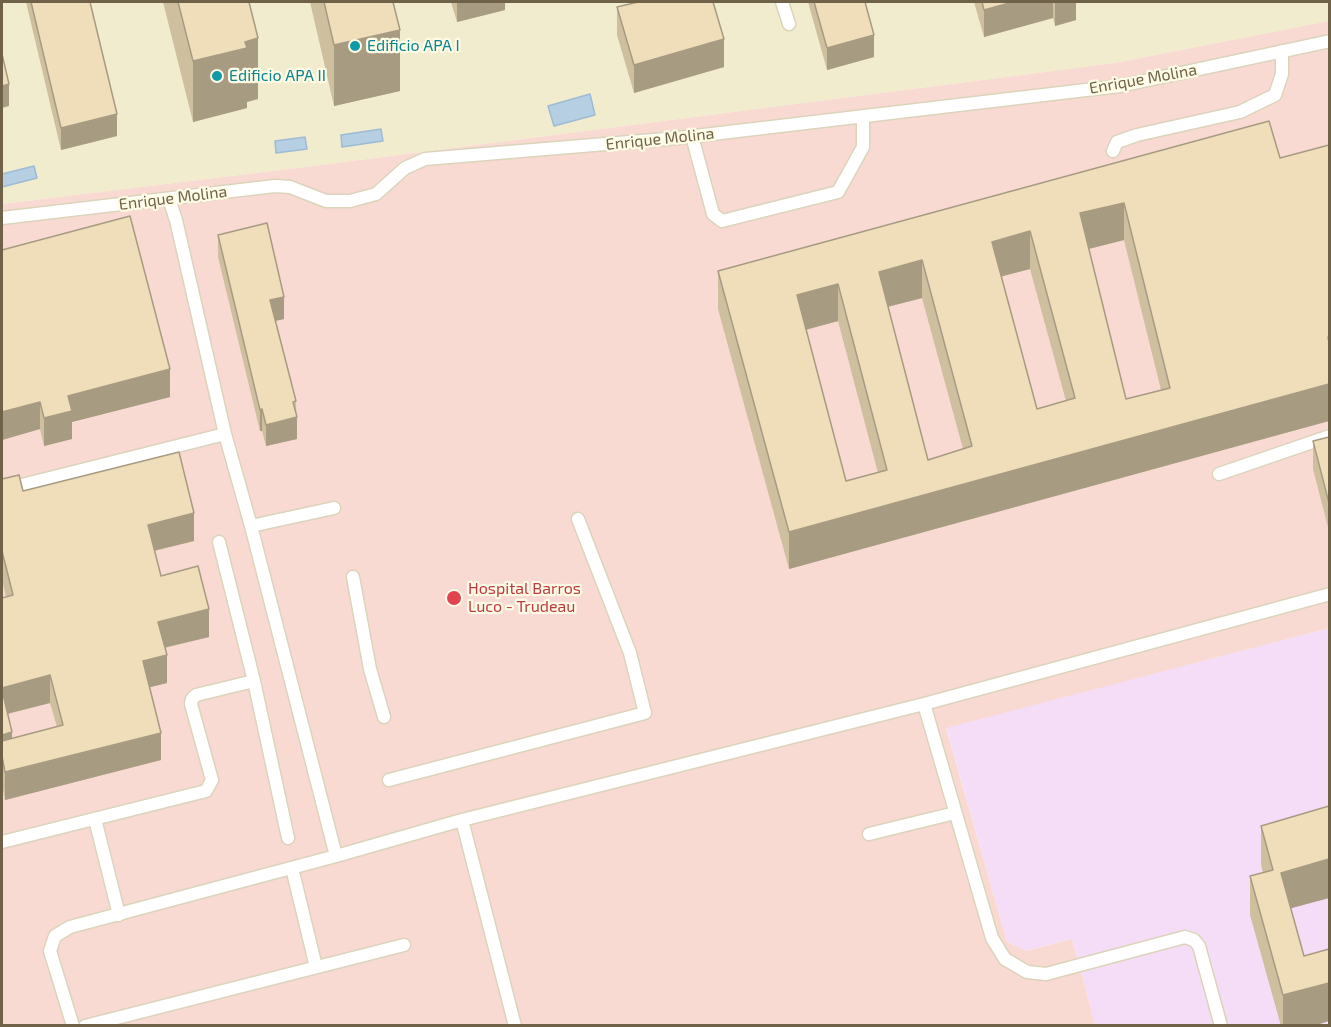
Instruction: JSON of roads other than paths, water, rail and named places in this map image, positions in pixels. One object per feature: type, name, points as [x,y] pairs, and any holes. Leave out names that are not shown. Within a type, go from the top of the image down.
[{"type":"lane","points":[[782,2],[789,24]]},
{"type":"lane","name":"Enrique Molina","points":[[2,218],[275,186],[290,187],[326,201],[350,201],[376,194],[405,168],[425,159],[692,136],[1120,86],[1329,41]]},
{"type":"lane","points":[[1113,151],[1117,142],[1137,135],[1240,112],[1275,95],[1282,74],[1282,51]]},
{"type":"lane","points":[[692,136],[713,214],[722,222],[838,192],[863,147],[862,116]]},
{"type":"lane","points":[[169,199],[176,220],[225,434],[336,856]]},
{"type":"lane","points":[[2,490],[225,434]]},
{"type":"lane","points":[[1219,474],[1329,436]]},
{"type":"lane","points":[[251,526],[334,508]]},
{"type":"lane","points":[[389,780],[645,713],[630,652],[578,519]]},
{"type":"lane","points":[[219,542],[254,681],[288,838]]},
{"type":"lane","points":[[353,577],[370,669],[384,717]]},
{"type":"lane","points":[[73,1026],[50,951],[54,936],[70,927],[462,820],[924,704],[1329,594]]},
{"type":"lane","points":[[2,843],[206,791],[212,780],[191,704],[192,699],[196,695],[254,681]]},
{"type":"lane","points":[[924,704],[992,938],[1005,959],[1027,972],[1046,974],[1185,937],[1194,940],[1198,946],[1221,1026]]},
{"type":"lane","points":[[869,834],[955,813]]},
{"type":"lane","points":[[95,819],[119,915]]},
{"type":"lane","points":[[462,820],[515,1026]]},
{"type":"lane","points":[[292,868],[316,967]]},
{"type":"lane","points":[[86,1026],[404,945]]},
{"type":"water","points":[[590,94],[595,115],[554,126],[548,106]]},
{"type":"water","points":[[381,129],[383,141],[342,147],[341,135]]},
{"type":"water","points":[[305,137],[307,149],[276,153],[275,141]]},
{"type":"water","points":[[34,166],[37,178],[2,187],[2,174]]},
{"type":"place","name":"Edificio APA I","points":[[355,46]]},
{"type":"place","name":"Edificio APA II","points":[[217,76]]},
{"type":"place","name":"Hospital Barros Luco - Trudeau","points":[[454,598]]}]
